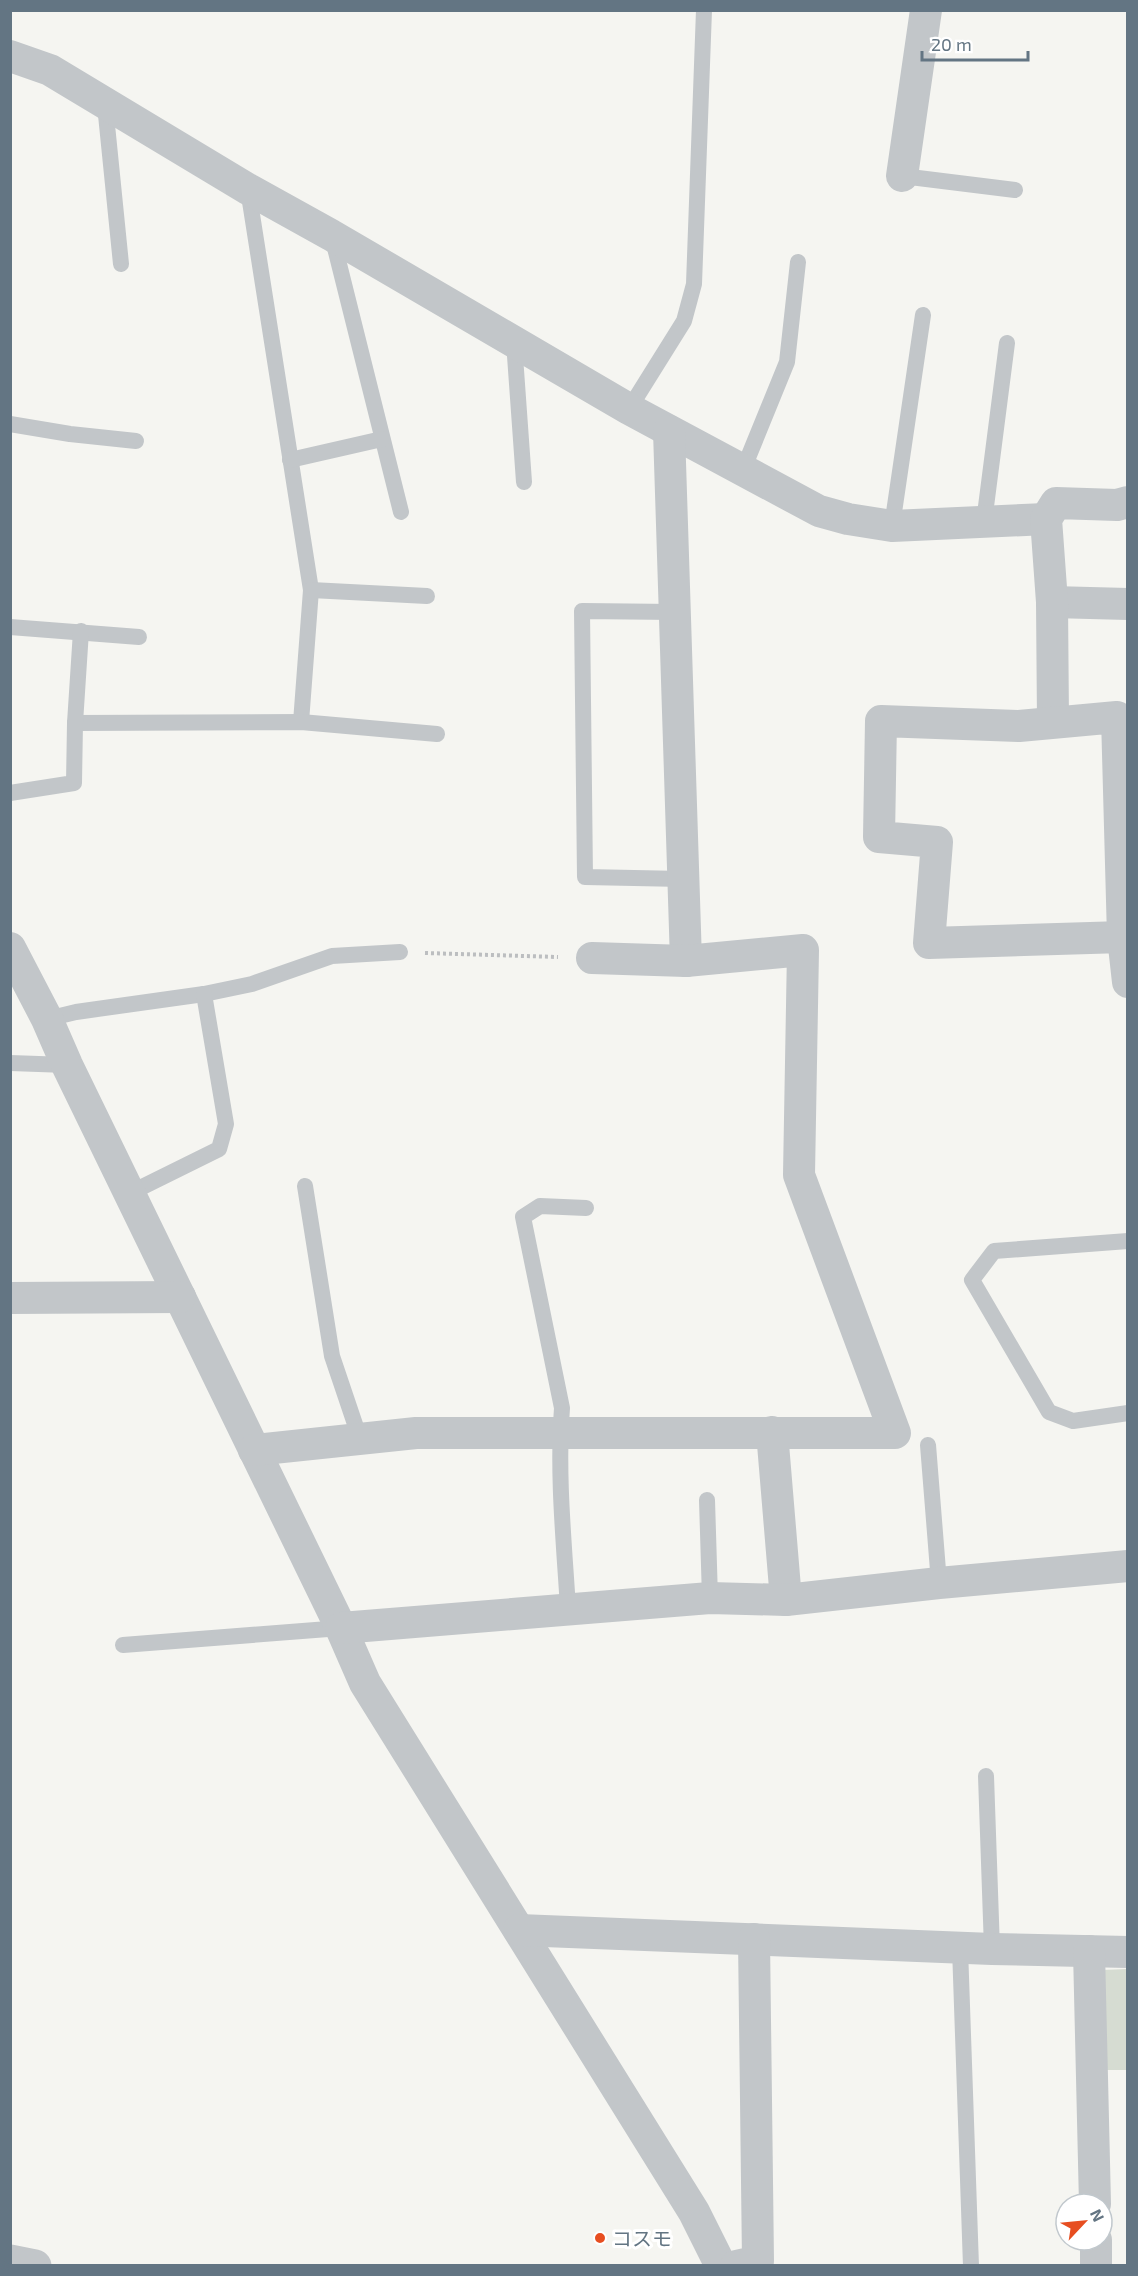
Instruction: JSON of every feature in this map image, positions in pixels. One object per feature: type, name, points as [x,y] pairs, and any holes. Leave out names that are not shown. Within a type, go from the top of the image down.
[{"type":"street","points":[[902,176],[926,10]]},
{"type":"street","points":[[10,56],[50,70],[248,189],[332,235],[629,409],[819,511],[848,519],[892,526],[1046,519]]},
{"type":"street","points":[[669,431],[686,961]]},
{"type":"street","points":[[1053,722],[1052,602],[1046,519],[1056,503],[1117,505],[1128,502]]},
{"type":"street","points":[[1052,602],[1128,604]]},
{"type":"street","points":[[1123,937],[930,943],[937,842],[879,837],[881,721],[1019,726],[1117,717],[1123,937],[1128,982]]},
{"type":"street","points":[[10,948],[47,1019],[67,1065],[341,1629],[365,1683],[694,2212],[721,2265]]},
{"type":"street","points":[[254,1450],[416,1433],[772,1431],[895,1433],[799,1175],[803,950],[686,961],[592,958]]},
{"type":"street","points":[[10,1298],[180,1298]]},
{"type":"street","points":[[772,1431],[786,1600]]},
{"type":"street","points":[[341,1629],[568,1608],[710,1598],[786,1600],[1128,1566]]},
{"type":"street","points":[[519,1930],[960,1948],[1128,1952]]},
{"type":"street","points":[[736,2265],[758,2261],[754,1940]]},
{"type":"street","points":[[1089,1951],[1095,2192]]},
{"type":"street","points":[[10,2261],[35,2265]]},
{"type":"lane","points":[[629,409],[684,321],[694,284],[704,10]]},
{"type":"lane","points":[[105,105],[121,264]]},
{"type":"lane","points":[[902,176],[1015,190]]},
{"type":"lane","points":[[248,189],[310,590],[301,722]]},
{"type":"lane","points":[[332,235],[400,512]]},
{"type":"lane","points":[[743,470],[787,362],[798,262]]},
{"type":"lane","points":[[892,526],[923,315]]},
{"type":"lane","points":[[514,342],[524,482]]},
{"type":"lane","points":[[984,522],[1007,343]]},
{"type":"lane","points":[[10,423],[70,434],[136,441]]},
{"type":"lane","points":[[290,460],[382,439]]},
{"type":"lane","points":[[310,590],[427,596]]},
{"type":"lane","points":[[675,612],[582,611],[585,877],[683,879]]},
{"type":"lane","points":[[10,627],[139,637]]},
{"type":"lane","points":[[10,793],[74,783],[81,631]]},
{"type":"lane","points":[[75,723],[301,722],[437,734]]},
{"type":"lane","points":[[47,1019],[76,1012],[204,994],[252,984],[332,956],[400,952]]},
{"type":"lane","points":[[130,1193],[219,1149],[226,1124],[204,994]]},
{"type":"lane","points":[[10,1063],[67,1065]]},
{"type":"lane","points":[[305,1186],[332,1356],[360,1439]]},
{"type":"lane","points":[[568,1608],[561,1504],[562,1408],[523,1217],[540,1206],[586,1208]]},
{"type":"lane","points":[[1128,1241],[994,1251],[972,1280],[1049,1412],[1073,1421],[1128,1413]]},
{"type":"lane","points":[[928,1445],[939,1583]]},
{"type":"lane","points":[[707,1500],[710,1598]]},
{"type":"lane","points":[[123,1646],[341,1629]]},
{"type":"lane","points":[[986,1776],[992,1949]]},
{"type":"lane","points":[[960,1948],[971,2265]]},
{"type":"path","points":[[400,952],[592,958]]},
{"type":"shaded area","points":[[1127,1969],[1127,2070],[1106,2070],[1102,1970]]},
{"type":"place","name":"コスモ","points":[[600,2238]]}]
